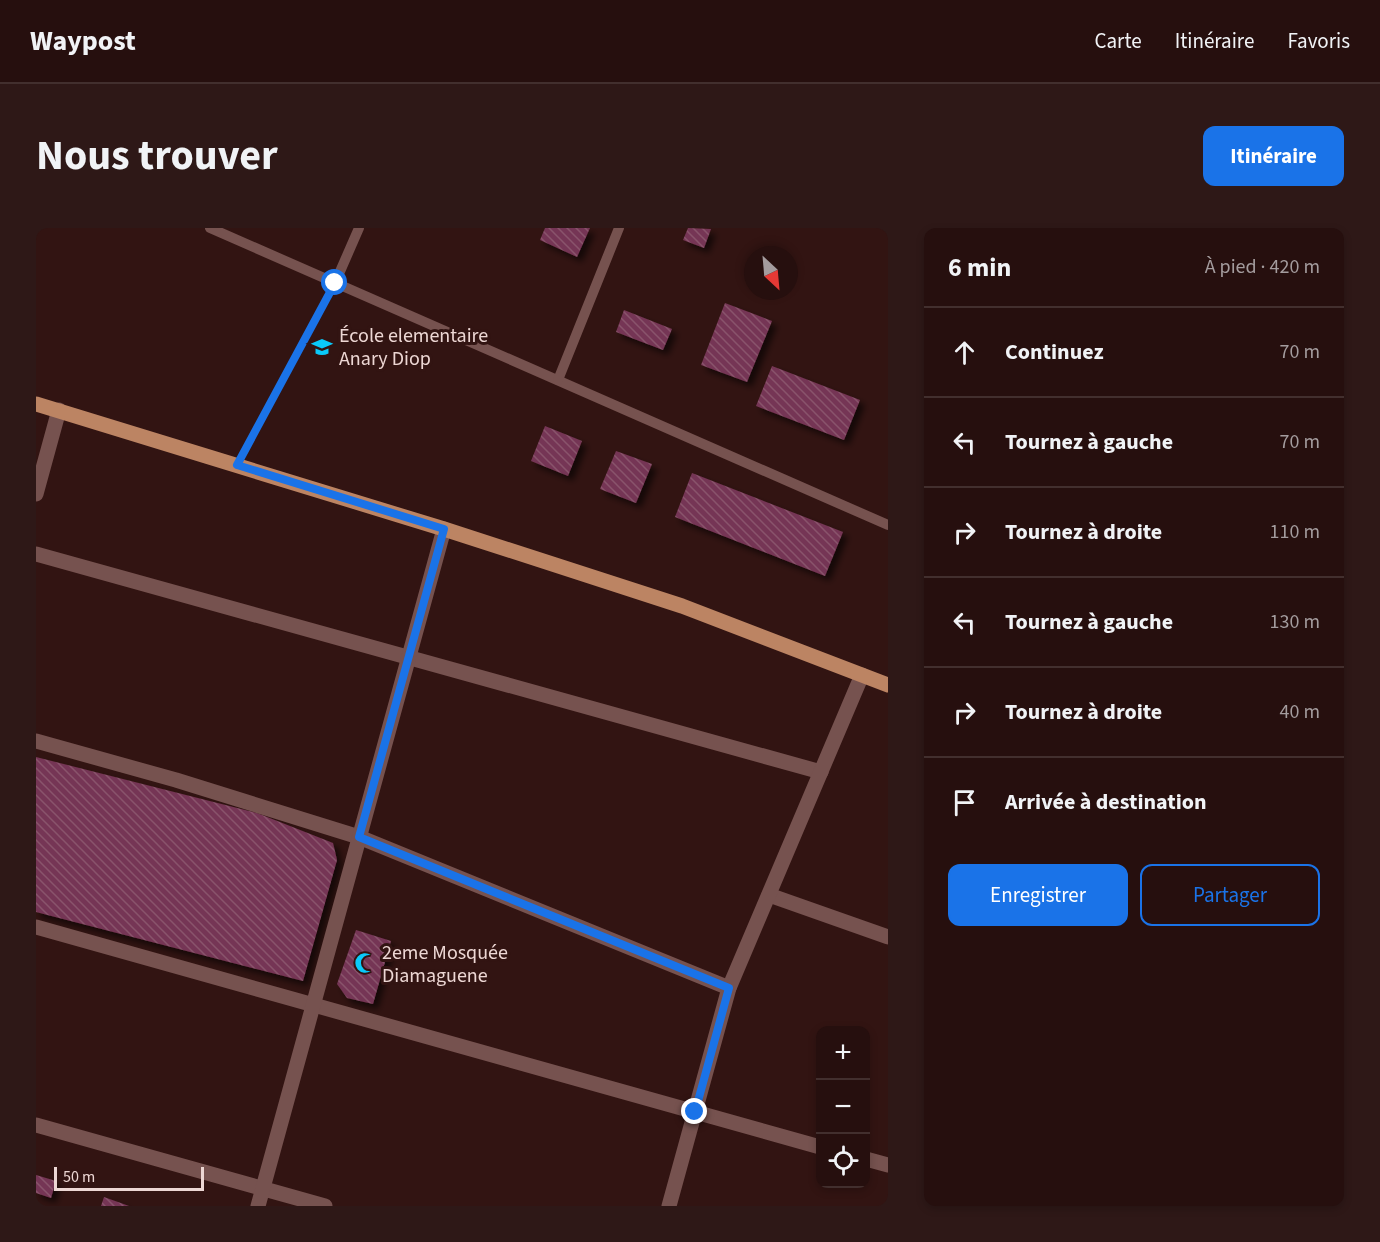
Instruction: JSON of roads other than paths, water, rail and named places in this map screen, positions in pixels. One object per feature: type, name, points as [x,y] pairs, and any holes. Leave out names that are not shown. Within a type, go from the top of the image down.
[{"type":"main road","points":[[36,404],[444,529],[682,606],[888,685]]},
{"type":"street","points":[[36,494],[59,410]]},
{"type":"street","points":[[258,1206],[444,529]]},
{"type":"street","points":[[36,554],[821,772]]},
{"type":"street","points":[[669,1206],[729,988],[862,675]]},
{"type":"street","points":[[36,741],[176,780],[359,837],[729,988]]},
{"type":"street","points":[[769,895],[888,937]]},
{"type":"street","points":[[36,927],[816,1146]]},
{"type":"street","points":[[36,1125],[326,1206]]},
{"type":"street","points":[[870,1160],[888,1166]]},
{"type":"lane","points":[[210,228],[888,525]]},
{"type":"lane","points":[[335,283],[359,228]]},
{"type":"lane","points":[[558,380],[619,228]]},
{"type":"place","name":"École elementaire Anary Diop","points":[[322,347]]},
{"type":"place","name":"2eme Mosquée Diamaguene","points":[[365,963]]}]
